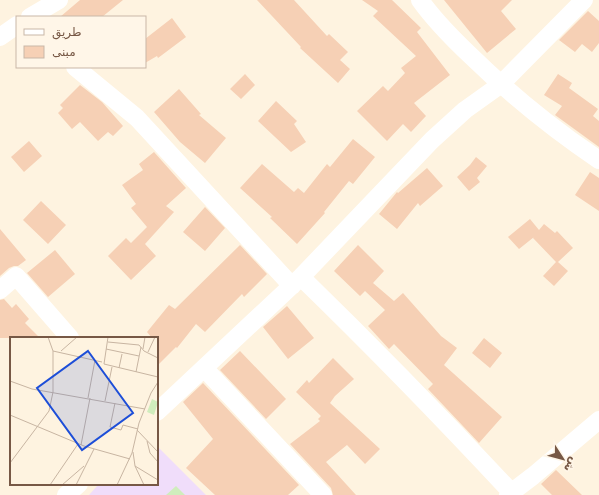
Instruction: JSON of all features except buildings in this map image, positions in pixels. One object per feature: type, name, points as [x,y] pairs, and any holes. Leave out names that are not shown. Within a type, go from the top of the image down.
[{"type":"street","points":[[32,16],[58,0]]},
{"type":"street","points":[[420,0],[446,32],[500,85],[564,136],[599,160]]},
{"type":"street","points":[[158,411],[297,281],[432,140],[465,110],[500,85],[584,0]]},
{"type":"street","points":[[0,37],[16,26]]},
{"type":"street","points":[[76,68],[137,118],[297,281],[364,338],[450,426],[509,494],[599,420]]},
{"type":"street","points":[[0,290],[16,276],[69,337]]},
{"type":"street","points":[[204,368],[323,495]]},
{"type":"street","points":[[66,495],[78,485]]},
{"type":"shaded area","points":[[158,447],[206,495],[89,495],[98,485],[158,485]]},
{"type":"green space","points":[[176,486],[185,495],[166,495]]}]
